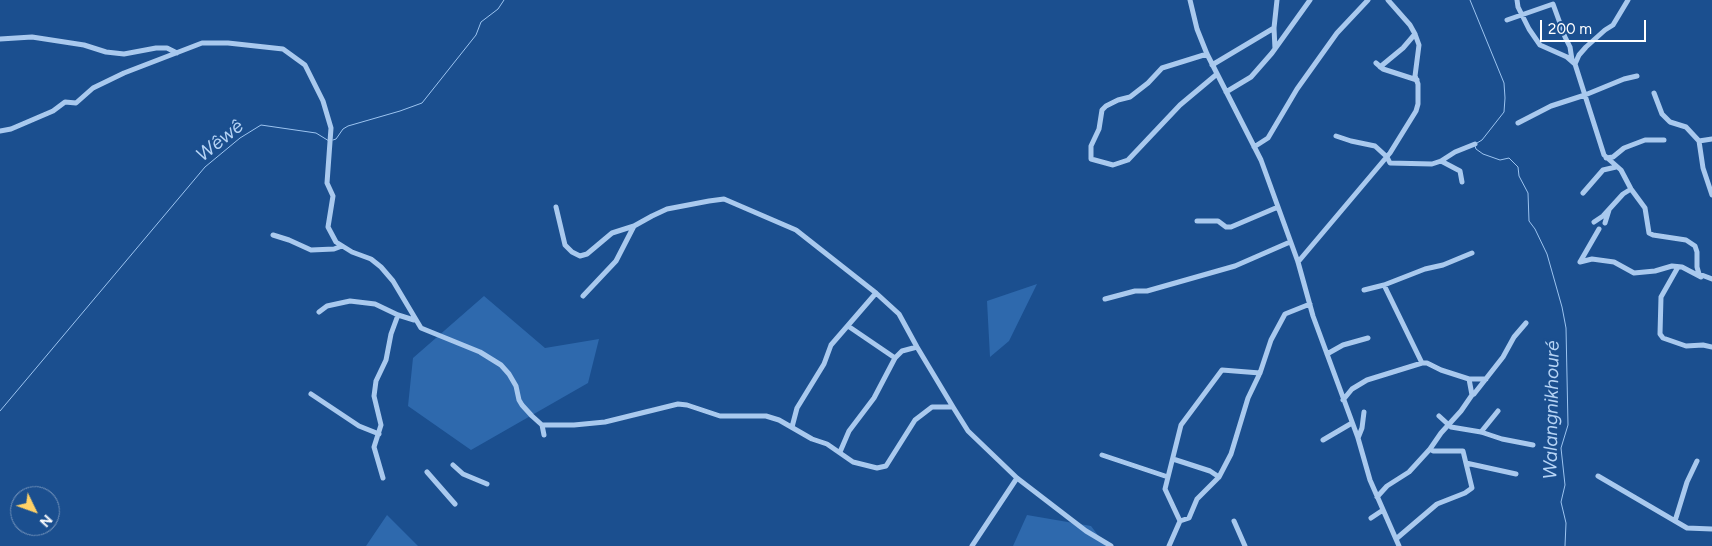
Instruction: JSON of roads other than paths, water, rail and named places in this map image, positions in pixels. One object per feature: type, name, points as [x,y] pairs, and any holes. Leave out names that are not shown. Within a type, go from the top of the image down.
[{"type":"street","points":[[1190,0],[1197,29],[1207,54],[1261,160],[1298,262],[1310,304],[1343,400],[1358,438],[1370,480],[1399,546]]},
{"type":"street","points":[[1275,48],[1274,28],[1277,0]]},
{"type":"street","points":[[1226,92],[1251,76],[1275,48],[1310,0]]},
{"type":"street","points":[[1254,147],[1268,138],[1297,89],[1337,33],[1368,0]]},
{"type":"street","points":[[1298,262],[1389,155],[1416,111],[1418,104],[1416,76],[1419,45],[1415,34],[1388,0]]},
{"type":"street","points":[[1517,0],[1521,14],[1540,45],[1573,62]]},
{"type":"street","points":[[1573,62],[1586,47],[1613,25],[1628,0]]},
{"type":"street","points":[[1506,20],[1553,4],[1570,47],[1573,62],[1606,158],[1621,170],[1631,189],[1645,208],[1649,233],[1653,236],[1686,240],[1695,246],[1697,252],[1696,267],[1702,277]]},
{"type":"street","points":[[1212,65],[1274,28]]},
{"type":"street","points":[[1415,34],[1403,48],[1378,65],[1383,69],[1417,80]]},
{"type":"street","points":[[0,39],[32,37],[84,45],[106,52],[124,54],[156,48],[167,48],[177,53]]},
{"type":"street","points":[[0,131],[11,129],[53,111],[65,102],[76,103],[93,88],[202,43],[273,46],[284,49],[305,66],[323,101],[331,128],[327,183],[334,196],[328,227],[336,242],[381,267],[393,281],[414,320],[421,328],[480,352],[501,365],[516,386],[522,405],[542,425],[544,435]]},
{"type":"street","points":[[1207,54],[1162,68],[1148,83],[1130,97],[1106,106],[1102,110],[1099,129],[1091,146],[1091,159],[1113,165],[1128,160],[1180,105],[1217,74]]},
{"type":"street","points":[[1518,123],[1551,106],[1637,76]]},
{"type":"street","points":[[1654,93],[1662,114],[1670,122],[1686,127],[1699,141],[1703,168],[1712,194]]},
{"type":"street","points":[[1336,136],[1351,142],[1375,146],[1389,155]]},
{"type":"street","points":[[1699,141],[1712,139]]},
{"type":"street","points":[[1606,158],[1644,140],[1664,140]]},
{"type":"street","points":[[1389,155],[1390,163],[1432,164],[1475,144]]},
{"type":"street","points":[[1441,161],[1460,171],[1462,182]]},
{"type":"street","points":[[1583,193],[1603,170],[1616,167]]},
{"type":"street","points":[[1594,222],[1623,194],[1631,189]]},
{"type":"street","points":[[556,208],[565,245],[577,255],[583,256],[612,233],[634,226],[667,209],[698,202],[724,199],[796,230],[899,314],[968,431],[1017,478],[1086,531],[1111,546]]},
{"type":"street","points":[[1198,221],[1218,221],[1226,227],[1231,227],[1278,207]]},
{"type":"street","points":[[1605,223],[1610,207]]},
{"type":"street","points":[[582,296],[616,261],[634,226]]},
{"type":"street","points":[[1599,229],[1580,262],[1592,259],[1614,262],[1634,274],[1655,272],[1672,266],[1712,279]]},
{"type":"street","points":[[273,235],[290,240],[311,250],[334,249],[342,246]]},
{"type":"street","points":[[1105,299],[1135,291],[1146,291],[1235,266],[1290,242]]},
{"type":"street","points":[[1364,290],[1384,285],[1424,269],[1443,265],[1472,254]]},
{"type":"street","points":[[1678,267],[1661,297],[1660,334],[1663,338],[1686,346],[1702,345],[1712,347]]},
{"type":"street","points":[[1384,285],[1422,363]]},
{"type":"street","points":[[792,427],[796,408],[824,364],[831,345],[876,294]]},
{"type":"street","points":[[319,312],[327,306],[350,301],[374,304],[414,320]]},
{"type":"street","points":[[1180,521],[1189,518],[1196,499],[1219,477],[1231,454],[1248,398],[1260,372],[1271,340],[1285,314],[1310,304]]},
{"type":"street","points":[[383,478],[374,448],[381,425],[374,396],[376,381],[386,360],[391,334],[398,315]]},
{"type":"street","points":[[1377,497],[1387,486],[1409,472],[1430,449],[1503,357],[1514,337],[1526,323]]},
{"type":"street","points":[[848,326],[895,358]]},
{"type":"street","points":[[1327,354],[1343,345],[1368,338]]},
{"type":"street","points":[[840,452],[849,430],[874,398],[895,358],[902,351],[917,347]]},
{"type":"street","points":[[1343,400],[1352,389],[1368,380],[1422,363],[1427,363],[1441,370],[1469,379],[1486,378]]},
{"type":"street","points":[[1169,546],[1180,521],[1166,489],[1181,425],[1222,370],[1260,372]]},
{"type":"street","points":[[1469,379],[1472,395]]},
{"type":"street","points":[[311,394],[359,426],[379,434]]},
{"type":"street","points":[[542,425],[574,425],[605,422],[678,404],[687,405],[720,416],[766,416],[780,420],[812,439],[827,444],[853,462],[877,468],[886,466],[915,420],[932,407],[953,407]]},
{"type":"street","points":[[1481,432],[1498,411]]},
{"type":"street","points":[[1358,438],[1362,428],[1364,412]]},
{"type":"street","points":[[1439,416],[1448,426],[1533,445]]},
{"type":"street","points":[[1323,440],[1352,423]]},
{"type":"street","points":[[1396,539],[1437,504],[1465,493],[1472,488],[1462,451],[1433,451],[1430,449]]},
{"type":"street","points":[[1102,454],[1168,477]]},
{"type":"street","points":[[1173,459],[1210,471],[1219,477]]},
{"type":"street","points":[[1676,521],[1687,482],[1697,461]]},
{"type":"street","points":[[1466,463],[1516,474]]},
{"type":"street","points":[[453,465],[463,474],[486,484]]},
{"type":"street","points":[[426,472],[455,504]]},
{"type":"street","points":[[1598,476],[1687,528],[1712,529]]},
{"type":"street","points":[[972,546],[1017,478]]},
{"type":"street","points":[[1371,518],[1383,510]]},
{"type":"street","points":[[1234,521],[1245,546]]},
{"type":"waterway","name":"Wêwê","points":[[333,140],[348,126],[422,103],[476,35],[481,22],[498,9],[504,0]]},
{"type":"waterway","name":"Walangnikhouré","points":[[1470,0],[1504,83],[1505,98],[1504,112],[1482,140],[1477,143]]},
{"type":"waterway","name":"Wêwê","points":[[0,411],[205,167],[240,138],[261,125],[316,133],[329,141]]},
{"type":"waterway","name":"Walangnikhouré","points":[[1475,146],[1483,154],[1500,160],[1509,158],[1518,167],[1519,176],[1528,193],[1529,221],[1547,254],[1562,307],[1566,328],[1568,425],[1561,448],[1565,485],[1561,502],[1566,523],[1565,546]]}]
